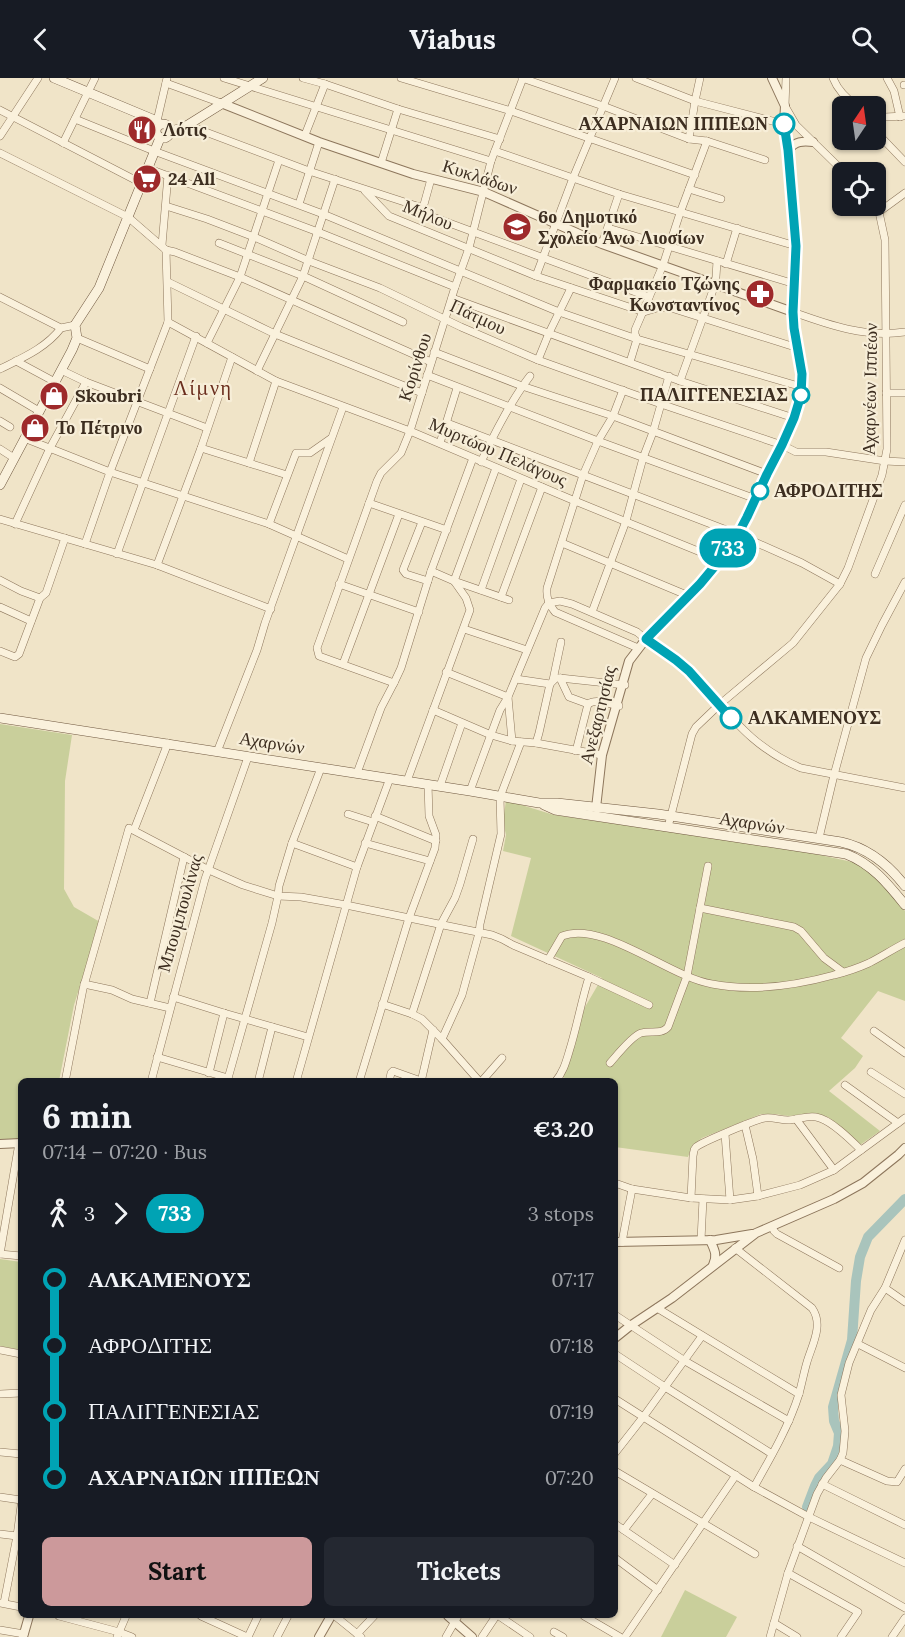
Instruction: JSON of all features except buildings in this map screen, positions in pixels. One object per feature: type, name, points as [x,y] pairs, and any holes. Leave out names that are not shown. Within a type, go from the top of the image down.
[{"type":"main road","points":[[56,78],[158,123],[166,124],[169,127],[169,135],[166,138],[160,138]]},
{"type":"main road","points":[[170,131],[180,129],[263,78]]},
{"type":"main road","points":[[158,123],[156,131],[160,138]]},
{"type":"main road","points":[[0,485],[77,338],[75,325],[99,288],[160,138]]},
{"type":"main road","name":"Αχαρνών","points":[[0,718],[470,790],[539,803],[670,815],[819,838],[850,844],[872,854],[891,869],[905,886]]},
{"type":"main road","name":"Αχαρνών","points":[[539,803],[555,810],[846,854],[862,861],[879,874],[905,905]]},
{"type":"street","points":[[0,136],[38,78]]},
{"type":"street","points":[[63,143],[95,78]]},
{"type":"street","points":[[224,78],[491,161]]},
{"type":"street","points":[[303,78],[500,139]]},
{"type":"street","points":[[400,78],[423,81],[695,175]]},
{"type":"street","points":[[523,78],[689,139],[707,141],[765,160]]},
{"type":"street","name":"Κορίνθου","points":[[343,664],[319,656],[317,648],[376,481],[401,453],[410,431],[469,248],[491,161],[523,78]]},
{"type":"street","points":[[536,276],[573,178],[615,78]]},
{"type":"street","points":[[636,78],[694,101],[784,124]]},
{"type":"street","points":[[689,139],[694,101],[700,78]]},
{"type":"street","name":"Ανεξαρτησίας","points":[[596,808],[602,755],[629,662],[646,639],[689,596],[720,560],[738,534],[794,418],[802,387],[793,312],[796,246],[784,124],[785,106],[772,78]]},
{"type":"street","points":[[786,78],[785,106],[796,124],[834,162]]},
{"type":"street","points":[[833,78],[844,96]]},
{"type":"street","points":[[886,117],[902,116],[887,78]]},
{"type":"street","points":[[158,123],[167,81],[221,103]]},
{"type":"street","points":[[305,135],[325,84]]},
{"type":"street","name":"Κυκλάδων","points":[[221,103],[319,142],[381,163],[483,192],[602,244],[793,312]]},
{"type":"street","points":[[381,163],[398,109]]},
{"type":"street","points":[[0,110],[141,183]]},
{"type":"street","points":[[75,119],[154,151],[299,204],[559,312],[637,339],[802,387]]},
{"type":"street","name":"Μήλου","points":[[187,125],[363,189],[389,216],[536,276],[644,312],[668,307],[702,318]]},
{"type":"street","points":[[630,362],[637,339],[635,330],[663,265],[707,141]]},
{"type":"street","points":[[788,150],[792,145],[801,141],[813,142]]},
{"type":"street","points":[[299,204],[319,142]]},
{"type":"street","points":[[886,142],[905,162]]},
{"type":"street","points":[[495,151],[619,194],[796,246]]},
{"type":"street","points":[[0,153],[128,216],[164,248],[292,299],[431,362]]},
{"type":"street","points":[[207,343],[240,277],[279,160]]},
{"type":"street","points":[[147,168],[318,232],[455,287]]},
{"type":"street","points":[[85,544],[168,322],[168,282],[164,248],[168,175]]},
{"type":"street","points":[[423,208],[431,178]]},
{"type":"street","points":[[257,371],[303,276],[335,179]]},
{"type":"street","points":[[363,189],[423,208],[433,217],[649,297]]},
{"type":"street","points":[[689,189],[721,199]]},
{"type":"street","points":[[886,207],[905,193]]},
{"type":"street","points":[[602,244],[619,194]]},
{"type":"street","name":"Πάτμου","points":[[166,206],[254,237],[380,288],[538,360],[782,445],[796,452],[826,452],[905,462]]},
{"type":"street","name":"Αχαρνέων Ιππέων","points":[[668,826],[692,734],[696,727],[793,643],[840,584],[877,491],[887,449],[885,240],[880,216]]},
{"type":"street","points":[[608,228],[795,284]]},
{"type":"street","points":[[726,264],[737,228]]},
{"type":"street","points":[[219,243],[303,276],[403,322]]},
{"type":"street","points":[[680,381],[715,283],[717,261]]},
{"type":"street","points":[[168,282],[275,334],[422,393]]},
{"type":"street","points":[[538,360],[571,288]]},
{"type":"street","points":[[0,298],[61,328],[75,325]]},
{"type":"street","points":[[452,298],[680,381],[794,418]]},
{"type":"street","points":[[793,312],[865,333],[905,332]]},
{"type":"street","points":[[702,318],[798,348]]},
{"type":"street","name":"Μυρτώου Πελάγους","points":[[168,322],[276,381],[440,443],[720,560]]},
{"type":"street","points":[[0,369],[46,344],[61,328]]},
{"type":"street","points":[[117,554],[196,336]]},
{"type":"street","points":[[77,338],[150,369]]},
{"type":"street","points":[[435,352],[522,386],[613,416],[767,474]]},
{"type":"street","points":[[157,565],[232,357]]},
{"type":"street","points":[[16,361],[55,382]]},
{"type":"street","points":[[61,370],[86,382],[207,428]]},
{"type":"street","points":[[427,375],[756,499]]},
{"type":"street","points":[[482,462],[510,407],[530,376]]},
{"type":"street","points":[[592,612],[626,521],[669,376]]},
{"type":"street","points":[[249,463],[276,381]]},
{"type":"street","points":[[15,524],[50,448],[86,382]]},
{"type":"street","points":[[0,388],[39,411]]},
{"type":"street","points":[[440,443],[458,388]]},
{"type":"street","points":[[623,390],[613,416],[598,441],[583,475],[546,596],[555,612],[638,648]]},
{"type":"street","points":[[886,393],[905,393]]},
{"type":"street","points":[[217,752],[257,650],[343,406]]},
{"type":"street","points":[[0,421],[10,427]]},
{"type":"street","points":[[447,423],[738,534],[802,563],[840,584]]},
{"type":"street","points":[[24,438],[110,472],[269,524],[348,559]]},
{"type":"street","points":[[269,524],[296,453],[310,453],[332,438]]},
{"type":"street","points":[[201,448],[287,475]]},
{"type":"street","points":[[0,449],[14,458]]},
{"type":"street","points":[[357,773],[381,708],[401,669],[431,571],[473,458]]},
{"type":"street","points":[[454,581],[496,468]]},
{"type":"street","points":[[481,590],[521,478]]},
{"type":"street","points":[[501,597],[542,487]]},
{"type":"street","points":[[369,503],[447,531]]},
{"type":"street","points":[[875,574],[905,505]]},
{"type":"street","points":[[394,683],[343,664],[399,514]]},
{"type":"street","points":[[0,519],[157,565],[271,609]]},
{"type":"street","points":[[422,522],[403,570],[406,574],[428,581]]},
{"type":"street","points":[[0,651],[15,657],[19,654],[40,598],[46,593],[65,538]]},
{"type":"street","points":[[562,543],[689,596]]},
{"type":"street","points":[[431,571],[510,600]]},
{"type":"street","points":[[0,580],[40,598]]},
{"type":"street","points":[[407,781],[470,610],[466,598],[454,581]]},
{"type":"street","points":[[819,838],[867,658],[905,582]]},
{"type":"street","points":[[339,584],[418,612]]},
{"type":"street","points":[[470,790],[500,710],[516,679],[545,608],[549,603],[560,601],[637,632],[683,665],[744,732],[764,749],[785,762],[801,768],[905,788]]},
{"type":"street","points":[[0,607],[32,621]]},
{"type":"street","points":[[464,629],[528,650]]},
{"type":"street","points":[[536,743],[554,681],[561,642]]},
{"type":"street","points":[[447,672],[508,697]]},
{"type":"street","points":[[516,679],[623,685]]},
{"type":"street","points":[[554,681],[569,697],[588,704]]},
{"type":"street","points":[[508,697],[512,741]]},
{"type":"street","points":[[576,751],[588,704],[596,701],[617,706]]},
{"type":"street","points":[[433,710],[491,735],[512,741],[602,755]]},
{"type":"street","points":[[440,786],[462,723]]},
{"type":"street","points":[[442,1039],[462,995],[479,933],[501,834],[500,796],[521,742]]},
{"type":"street","points":[[66,1078],[84,984],[132,829],[168,743]]},
{"type":"street","name":"Μπουμπουλίνας","points":[[151,1078],[205,879],[248,756]]},
{"type":"street","points":[[228,1078],[272,923],[279,886],[292,843],[321,768]]},
{"type":"street","points":[[297,1078],[357,867],[390,778]]},
{"type":"street","points":[[360,1078],[409,918],[435,848],[434,828],[429,816],[428,784]]},
{"type":"street","points":[[348,814],[374,819],[436,841]]},
{"type":"street","points":[[132,829],[209,870],[243,885],[278,896],[301,897],[346,905],[498,937],[649,1005]]},
{"type":"street","points":[[412,1014],[441,924],[455,898],[473,839]]},
{"type":"street","points":[[292,843],[357,867]]},
{"type":"street","points":[[365,843],[430,861]]},
{"type":"street","points":[[150,1003],[184,857]]},
{"type":"street","points":[[610,1063],[640,1033],[666,1030],[687,976],[708,866]]},
{"type":"street","points":[[700,908],[794,927],[801,931],[824,958],[843,972]]},
{"type":"street","points":[[548,960],[562,936],[585,933],[610,940],[687,976],[710,984],[754,988],[795,984],[843,972],[868,963],[905,943]]},
{"type":"street","points":[[558,1078],[575,1035],[589,977]]},
{"type":"street","points":[[84,984],[170,1008]]},
{"type":"street","points":[[173,997],[308,1037]]},
{"type":"street","points":[[382,1004],[422,1019],[476,1078]]},
{"type":"street","points":[[209,1073],[224,1013]]},
{"type":"street","points":[[260,1078],[272,1027]]},
{"type":"street","points":[[422,1078],[433,1030]]},
{"type":"street","points":[[874,1031],[905,1053]]},
{"type":"street","points":[[157,1057],[222,1078]]},
{"type":"street","points":[[484,1078],[502,1058]]},
{"type":"street","points":[[390,1078],[393,1071],[413,1078]]},
{"type":"street","points":[[871,1072],[905,1094]]},
{"type":"street","points":[[845,1085],[898,1123]]},
{"type":"street","points":[[691,1198],[694,1150],[697,1146],[763,1118],[786,1120],[815,1117],[824,1119],[861,1150]]},
{"type":"street","points":[[618,1184],[632,1189],[691,1198],[730,1200],[758,1196],[800,1185],[834,1170],[905,1118]]},
{"type":"street","points":[[796,1119],[834,1170]]},
{"type":"street","points":[[745,1125],[758,1196]]},
{"type":"street","points":[[725,1134],[730,1200]]},
{"type":"street","points":[[0,1143],[18,1143]]},
{"type":"street","points":[[618,1336],[672,1298],[756,1233],[834,1199],[863,1183],[905,1148]]},
{"type":"street","points":[[18,1154],[0,1254],[18,1256]]},
{"type":"street","points":[[632,1189],[619,1242],[709,1240],[756,1233]]},
{"type":"street","points":[[703,1199],[709,1240],[716,1253],[712,1266]]},
{"type":"street","points":[[772,1226],[777,1233],[839,1268]]},
{"type":"street","points":[[709,1240],[732,1250],[814,1311],[817,1335],[806,1364],[799,1394],[789,1422],[754,1486]]},
{"type":"street","points":[[770,1637],[797,1546],[822,1484],[840,1460],[845,1445],[841,1395],[849,1363],[871,1310],[885,1288],[905,1240]]},
{"type":"street","points":[[885,1288],[905,1302]]},
{"type":"street","points":[[657,1308],[799,1394]]},
{"type":"street","points":[[618,1317],[685,1361],[789,1422]]},
{"type":"street","points":[[618,1448],[702,1336]]},
{"type":"street","points":[[858,1344],[905,1368]]},
{"type":"street","points":[[0,1350],[18,1353]]},
{"type":"street","points":[[618,1356],[772,1454]]},
{"type":"street","points":[[0,1394],[18,1392]]},
{"type":"street","points":[[618,1401],[754,1486],[809,1517],[905,1563]]},
{"type":"street","points":[[0,1452],[18,1454]]},
{"type":"street","points":[[840,1460],[887,1481],[897,1482],[904,1474]]},
{"type":"street","points":[[618,1473],[755,1554]]},
{"type":"street","points":[[625,1637],[736,1475]]},
{"type":"street","points":[[822,1484],[905,1525]]},
{"type":"street","points":[[624,1530],[652,1494]]},
{"type":"street","points":[[0,1497],[18,1500]]},
{"type":"street","points":[[618,1526],[675,1565]]},
{"type":"street","points":[[18,1530],[2,1603],[18,1606]]},
{"type":"street","points":[[0,1534],[17,1536]]},
{"type":"street","points":[[797,1546],[905,1608]]},
{"type":"street","points":[[618,1560],[658,1590]]},
{"type":"street","points":[[0,1567],[10,1568]]},
{"type":"street","points":[[788,1573],[858,1612],[841,1637]]},
{"type":"street","points":[[0,1630],[24,1635],[28,1618]]},
{"type":"street","points":[[78,1618],[118,1634],[132,1637]]},
{"type":"street","points":[[118,1634],[125,1618]]},
{"type":"street","points":[[211,1618],[248,1637],[257,1618]]},
{"type":"street","points":[[278,1637],[287,1618]]},
{"type":"street","points":[[320,1637],[332,1618]]},
{"type":"street","points":[[336,1618],[359,1635],[372,1618]]},
{"type":"street","points":[[446,1637],[452,1628],[453,1618]]},
{"type":"street","points":[[454,1618],[472,1637]]},
{"type":"street","points":[[482,1637],[496,1618]]},
{"type":"street","points":[[500,1618],[530,1637]]},
{"type":"street","points":[[587,1618],[620,1637]]},
{"type":"street","points":[[892,1637],[905,1618]]},
{"type":"street","points":[[774,1623],[797,1637]]},
{"type":"street","points":[[554,1632],[563,1637]]},
{"type":"green space","points":[[0,724],[72,735],[65,781],[64,889],[74,907],[100,922],[74,1005],[60,1078],[18,1078],[18,1139],[0,1139]]},
{"type":"green space","points":[[506,800],[554,815],[792,849],[857,863],[875,873],[905,911],[905,1001],[878,991],[841,1038],[863,1056],[855,1068],[829,1091],[880,1131],[860,1145],[828,1117],[813,1113],[789,1116],[761,1114],[702,1138],[692,1146],[688,1157],[618,1147],[618,1078],[563,1077],[585,1007],[602,978],[511,936],[531,858],[503,851],[506,835],[503,822]]},
{"type":"green space","points":[[0,1259],[18,1262],[18,1349],[0,1346]]},
{"type":"green space","points":[[685,1590],[737,1617],[726,1637],[661,1637]]},
{"type":"waterway","points":[[807,1507],[819,1478],[832,1464],[838,1446],[839,1433],[834,1421],[833,1407],[852,1340],[860,1257],[868,1237],[905,1199]]},
{"type":"bus line","name":"733","points":[[731,718],[689,671],[646,639],[700,584],[738,534],[782,445],[801,395],[802,374],[793,312],[796,246],[784,124]]},
{"type":"place","name":"ΑΧΑΡΝΑΙΩΝ ΙΠΠΕΩΝ","points":[[784,124]]},
{"type":"place","name":"Λότις","points":[[142,130]]},
{"type":"place","name":"24 All","points":[[147,179]]},
{"type":"place","name":"6ο Δημοτικό Σχολείο Άνω Λιοσίων","points":[[517,227]]},
{"type":"place","name":"Φαρμακείο Τζώνης Κωνσταντίνος","points":[[760,294]]},
{"type":"place","name":"ΠΑΛΙΓΓΕΝΕΣΙΑΣ","points":[[801,395]]},
{"type":"place","name":"Skoubri","points":[[54,396]]},
{"type":"place","name":"Το Πέτρινο","points":[[35,428]]},
{"type":"place","name":"ΑΦΡΟΔΙΤΗΣ","points":[[760,491]]},
{"type":"place","name":"ΑΛΚΑΜΕΝΟΥΣ","points":[[731,718]]},
{"type":"district","name":"Λίμνη","points":[[203,388]]}]
